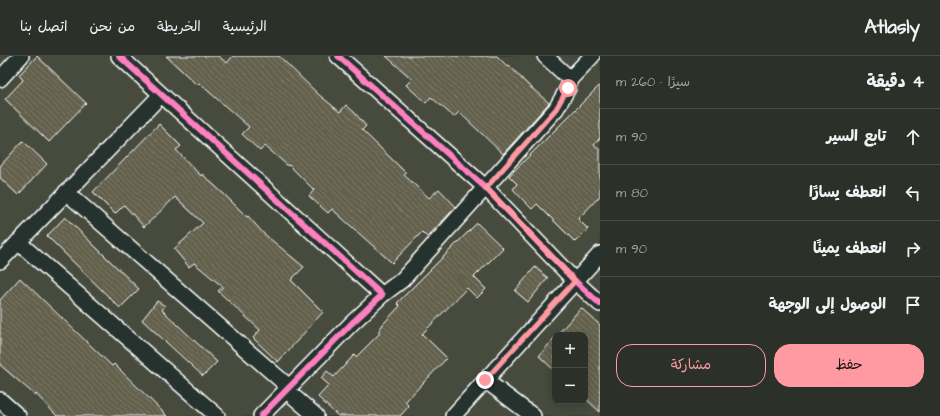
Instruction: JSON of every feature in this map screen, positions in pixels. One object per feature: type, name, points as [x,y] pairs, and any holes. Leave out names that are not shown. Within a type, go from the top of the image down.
[{"type":"street","points":[[0,80],[21,56]]},
{"type":"street","points":[[119,56],[382,295]]},
{"type":"street","points":[[338,56],[486,188],[575,281],[600,304]]},
{"type":"street","points":[[545,56],[570,78]]},
{"type":"street","points":[[261,416],[351,324],[382,295],[402,280],[556,109],[568,88],[570,78],[592,56]]},
{"type":"street","points":[[0,261],[161,94]]},
{"type":"street","points":[[66,192],[288,389],[316,416]]},
{"type":"street","points":[[18,242],[217,416]]},
{"type":"street","points":[[453,416],[600,254]]},
{"type":"street","points":[[485,380],[533,416]]},
{"type":"street","points":[[0,400],[18,416]]},
{"type":"shaded area","points":[[0,56],[600,56],[600,416],[0,416]]},
{"type":"building","points":[[37,56],[86,103],[49,142],[5,99],[23,80],[19,75]]},
{"type":"building","points":[[166,56],[218,56],[227,63],[233,56],[279,56],[318,94],[340,112],[346,105],[354,112],[366,126],[362,130],[406,173],[404,175],[429,198],[439,189],[456,207],[427,237],[422,232],[392,263],[332,209],[328,213],[309,196],[314,190],[289,165],[288,166],[265,146],[260,151],[242,134],[249,127],[199,83],[197,85]]},
{"type":"building","points":[[386,56],[497,56],[507,66],[509,65],[526,83],[549,103],[503,154],[459,112],[454,117],[431,97],[426,103],[406,85],[412,79]]},
{"type":"building","points":[[600,85],[600,138],[594,145],[600,150],[600,196],[578,219],[588,229],[575,242],[537,204],[532,209],[525,202],[513,189],[517,184],[509,176]]},
{"type":"building","points":[[159,124],[181,146],[176,150],[201,176],[202,174],[247,217],[248,216],[263,233],[304,267],[291,280],[323,312],[278,362],[253,338],[260,330],[218,291],[223,287],[194,263],[189,267],[174,249],[203,223],[175,197],[144,227],[124,205],[115,214],[93,192]]},
{"type":"building","points":[[23,141],[47,164],[18,195],[0,178],[0,166]]},
{"type":"building","points":[[65,217],[139,289],[120,308],[47,236]]},
{"type":"building","points":[[477,223],[503,248],[474,277],[486,289],[477,298],[467,288],[422,334],[447,358],[405,402],[409,406],[400,416],[338,416],[318,397],[329,385],[321,378],[327,371],[334,377],[354,355],[356,357],[380,333],[378,332],[383,324],[400,306],[397,303]]},
{"type":"building","points":[[535,267],[548,278],[528,302],[515,291]]},
{"type":"building","points":[[20,278],[112,366],[114,364],[167,416],[57,416],[36,394],[35,395],[0,365],[0,300]]},
{"type":"building","points":[[157,301],[165,306],[162,310],[217,362],[203,376],[142,320]]},
{"type":"building","points":[[581,308],[600,325],[600,412],[588,401],[588,332],[560,332]]},
{"type":"building","points":[[552,341],[552,368],[539,356]]},
{"type":"cycle path","points":[[119,56],[382,295],[351,324],[261,416]]},
{"type":"cycle path","points":[[338,56],[486,188],[575,281],[600,304]]},
{"type":"route","points":[[485,380],[575,281],[486,188],[556,109],[568,88]]}]
